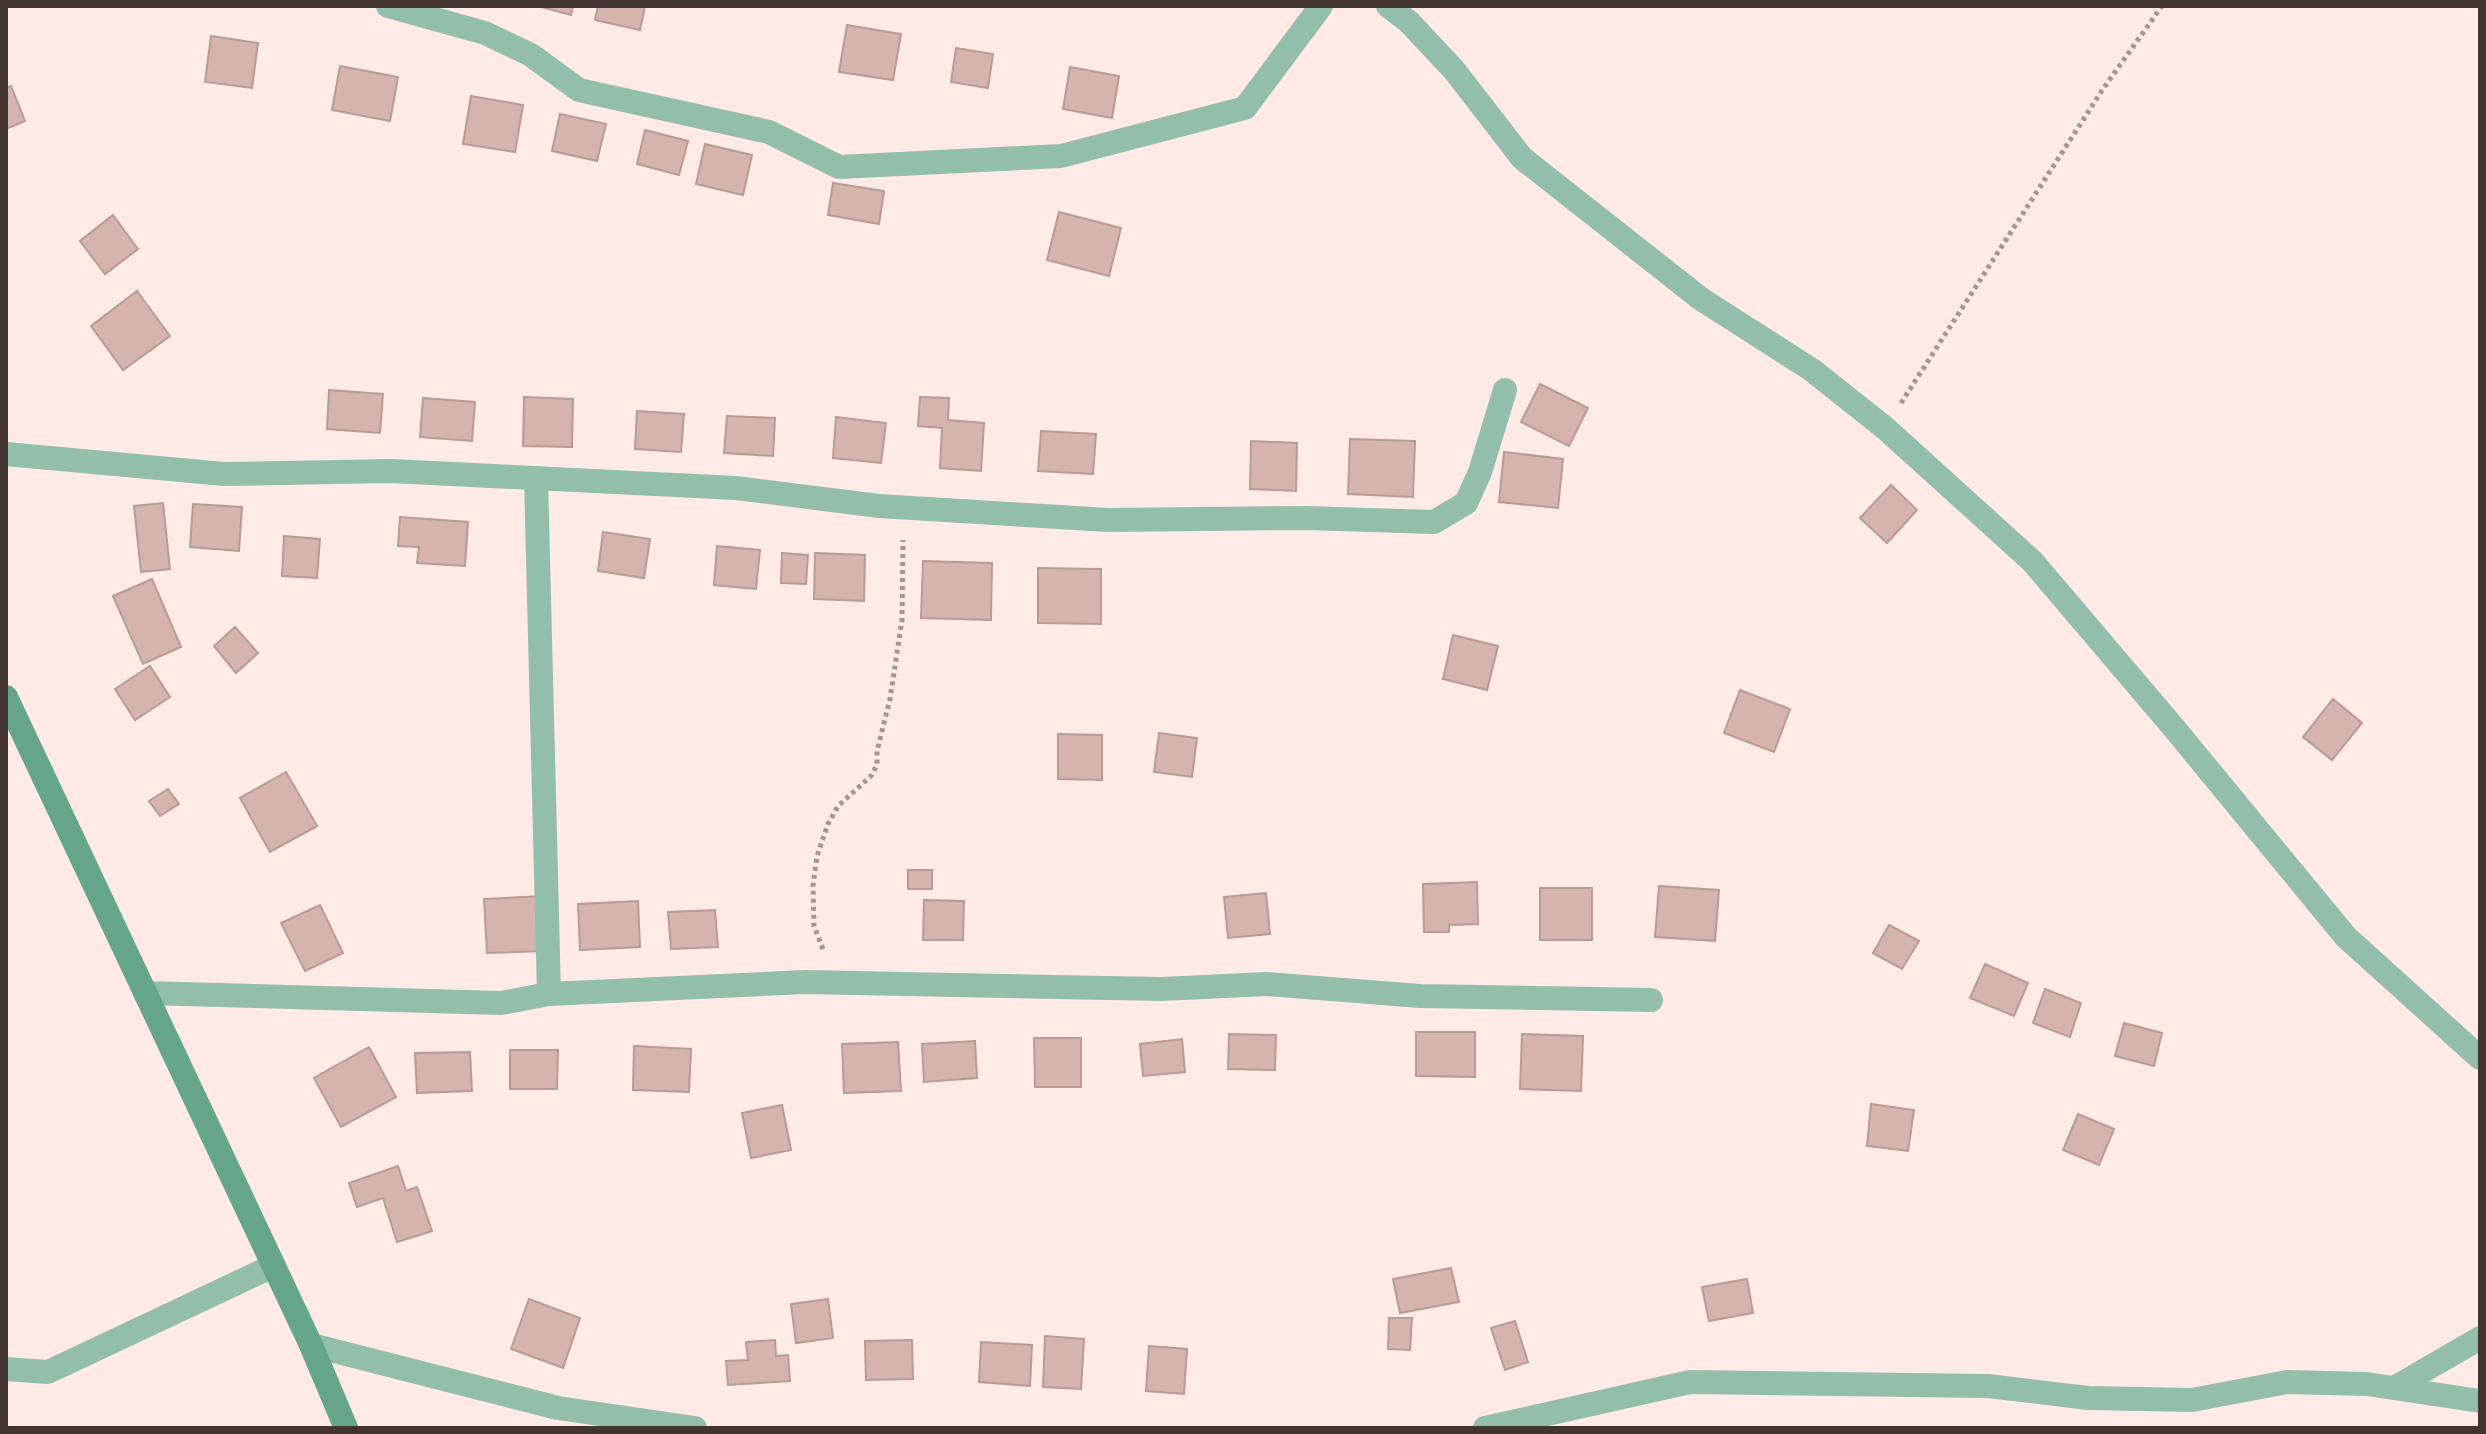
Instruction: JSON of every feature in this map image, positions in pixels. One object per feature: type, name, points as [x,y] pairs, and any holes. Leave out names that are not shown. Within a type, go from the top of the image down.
[{"type":"main road","points":[[6,697],[311,1345],[346,1428]]},
{"type":"street","points":[[388,6],[485,33],[531,55],[579,90],[769,132],[839,167],[1061,156],[1245,108],[1321,6]]},
{"type":"street","points":[[1388,6],[1409,22],[1454,70],[1522,158],[1701,299],[1812,370],[1885,428],[2032,561],[2346,937],[2480,1058]]},
{"type":"street","points":[[6,454],[224,474],[391,471],[736,488],[904,507],[1108,520],[1306,518],[1434,522],[1466,503],[1480,472],[1505,390]]},
{"type":"street","points":[[536,478],[549,994]]},
{"type":"street","points":[[145,993],[501,1003],[549,994],[805,982],[1162,989],[1266,984],[1420,996],[1651,1000]]},
{"type":"street","points":[[6,1369],[48,1372],[273,1266]]},
{"type":"street","points":[[2394,1388],[2480,1338]]},
{"type":"street","points":[[311,1345],[558,1408],[695,1428]]},
{"type":"street","points":[[1485,1428],[1690,1382],[1988,1386],[2088,1398],[2192,1400],[2287,1382],[2367,1384],[2480,1401]]},
{"type":"path","points":[[1885,428],[2103,89],[2162,6]]},
{"type":"path","points":[[845,983],[820,945],[814,926],[813,886],[817,856],[838,806],[871,776],[877,765],[902,620],[904,507]]},
{"type":"building","points":[[538,6],[573,6],[571,15]]},
{"type":"building","points":[[598,6],[645,6],[640,30],[595,20]]},
{"type":"building","points":[[847,25],[901,34],[893,80],[839,72]]},
{"type":"building","points":[[211,36],[258,43],[252,88],[205,82]]},
{"type":"building","points":[[956,48],[993,54],[988,88],[951,82]]},
{"type":"building","points":[[340,66],[398,77],[390,121],[332,110]]},
{"type":"building","points":[[1070,67],[1119,76],[1112,118],[1063,109]]},
{"type":"building","points":[[11,86],[25,121],[6,129],[6,88]]},
{"type":"building","points":[[471,96],[523,105],[515,152],[463,144]]},
{"type":"building","points":[[560,114],[606,124],[597,161],[552,151]]},
{"type":"building","points":[[645,130],[688,141],[679,175],[637,164]]},
{"type":"building","points":[[705,144],[752,155],[743,195],[696,184]]},
{"type":"building","points":[[833,183],[884,191],[879,224],[828,215]]},
{"type":"building","points":[[1059,212],[1121,228],[1109,276],[1047,260]]},
{"type":"building","points":[[113,215],[138,249],[105,274],[80,241]]},
{"type":"building","points":[[137,291],[170,336],[123,370],[91,326]]},
{"type":"building","points":[[1540,384],[1588,408],[1569,446],[1521,422]]},
{"type":"building","points":[[329,390],[383,394],[380,433],[327,429]]},
{"type":"building","points":[[524,397],[573,399],[572,447],[523,446]]},
{"type":"building","points":[[920,397],[949,398],[948,420],[984,423],[981,471],[940,468],[942,428],[918,426]]},
{"type":"building","points":[[423,398],[475,402],[472,441],[420,437]]},
{"type":"building","points":[[637,411],[684,414],[681,452],[635,449]]},
{"type":"building","points":[[727,416],[775,418],[773,456],[724,453]]},
{"type":"building","points":[[836,417],[886,423],[881,463],[833,458]]},
{"type":"building","points":[[1041,431],[1096,434],[1093,474],[1038,471]]},
{"type":"building","points":[[1350,439],[1415,441],[1413,497],[1348,494]]},
{"type":"building","points":[[1251,441],[1297,443],[1296,491],[1250,489]]},
{"type":"building","points":[[1504,452],[1563,459],[1558,508],[1499,502]]},
{"type":"building","points":[[1891,485],[1917,510],[1887,543],[1860,518]]},
{"type":"building","points":[[163,503],[170,569],[141,572],[134,506]]},
{"type":"building","points":[[193,504],[242,507],[239,551],[190,547]]},
{"type":"building","points":[[400,517],[468,522],[465,566],[417,563],[419,547],[398,546]]},
{"type":"building","points":[[603,532],[650,539],[644,578],[598,571]]},
{"type":"building","points":[[284,536],[320,539],[317,578],[282,576]]},
{"type":"building","points":[[717,546],[760,550],[756,589],[714,585]]},
{"type":"building","points":[[782,553],[808,555],[806,584],[781,583]]},
{"type":"building","points":[[815,553],[865,555],[864,601],[814,599]]},
{"type":"building","points":[[923,561],[992,563],[991,620],[921,618]]},
{"type":"building","points":[[1038,568],[1101,569],[1101,624],[1038,623]]},
{"type":"building","points":[[152,579],[181,647],[143,664],[113,596]]},
{"type":"building","points":[[235,627],[258,653],[236,673],[214,646]]},
{"type":"building","points":[[1453,635],[1498,646],[1487,690],[1443,679]]},
{"type":"building","points":[[150,666],[170,697],[135,720],[115,689]]},
{"type":"building","points":[[1740,690],[1790,709],[1774,752],[1724,733]]},
{"type":"building","points":[[2333,699],[2362,723],[2332,760],[2303,737]]},
{"type":"building","points":[[1159,733],[1197,738],[1192,777],[1154,772]]},
{"type":"building","points":[[1058,734],[1102,735],[1102,780],[1058,779]]},
{"type":"building","points":[[286,772],[317,826],[270,852],[240,798]]},
{"type":"building","points":[[168,789],[179,804],[160,816],[149,801]]},
{"type":"building","points":[[908,870],[932,870],[932,889],[908,889]]},
{"type":"building","points":[[1477,882],[1478,924],[1449,925],[1449,932],[1424,932],[1423,884]]},
{"type":"building","points":[[1659,886],[1719,890],[1715,941],[1655,937]]},
{"type":"building","points":[[1540,888],[1592,888],[1592,940],[1540,940]]},
{"type":"building","points":[[1266,893],[1270,934],[1228,938],[1224,897]]},
{"type":"building","points":[[542,896],[544,951],[487,953],[484,899]]},
{"type":"building","points":[[924,900],[964,901],[963,940],[923,940]]},
{"type":"building","points":[[638,901],[640,947],[580,950],[578,904]]},
{"type":"building","points":[[320,905],[343,953],[305,971],[281,923]]},
{"type":"building","points":[[715,910],[718,947],[671,949],[668,912]]},
{"type":"building","points":[[1889,925],[1919,941],[1902,969],[1873,953]]},
{"type":"building","points":[[1985,964],[2028,983],[2014,1016],[1970,998]]},
{"type":"building","points":[[2045,989],[2081,1003],[2070,1037],[2033,1023]]},
{"type":"building","points":[[2124,1023],[2162,1033],[2154,1066],[2115,1056]]},
{"type":"building","points":[[1416,1032],[1475,1032],[1475,1077],[1416,1076]]},
{"type":"building","points":[[1229,1034],[1276,1035],[1275,1070],[1228,1069]]},
{"type":"building","points":[[1522,1034],[1583,1036],[1581,1091],[1520,1089]]},
{"type":"building","points":[[1034,1038],[1081,1038],[1081,1087],[1035,1087]]},
{"type":"building","points":[[1182,1039],[1185,1072],[1143,1076],[1140,1044]]},
{"type":"building","points":[[975,1041],[977,1078],[924,1082],[922,1044]]},
{"type":"building","points":[[898,1042],[901,1091],[844,1093],[842,1044]]},
{"type":"building","points":[[634,1046],[691,1049],[689,1092],[633,1090]]},
{"type":"building","points":[[369,1047],[396,1097],[341,1127],[314,1078]]},
{"type":"building","points":[[510,1050],[558,1050],[557,1089],[510,1089]]},
{"type":"building","points":[[470,1052],[472,1091],[417,1093],[415,1053]]},
{"type":"building","points":[[1871,1104],[1914,1110],[1908,1151],[1867,1146]]},
{"type":"building","points":[[782,1105],[791,1150],[751,1158],[742,1113]]},
{"type":"building","points":[[2078,1114],[2114,1129],[2099,1165],[2063,1150]]},
{"type":"building","points":[[398,1166],[406,1191],[417,1187],[432,1231],[397,1242],[383,1198],[357,1207],[349,1183]]},
{"type":"building","points":[[1451,1268],[1459,1302],[1400,1313],[1393,1279]]},
{"type":"building","points":[[1747,1279],[1753,1313],[1709,1321],[1702,1287]]},
{"type":"building","points":[[529,1299],[580,1318],[563,1368],[511,1349]]},
{"type":"building","points":[[828,1299],[833,1338],[796,1343],[791,1304]]},
{"type":"building","points":[[1389,1318],[1412,1318],[1410,1350],[1388,1349]]},
{"type":"building","points":[[1515,1321],[1528,1362],[1505,1370],[1491,1328]]},
{"type":"building","points":[[1045,1336],[1084,1339],[1081,1389],[1043,1387]]},
{"type":"building","points":[[775,1340],[776,1356],[788,1355],[790,1381],[728,1385],[726,1361],[748,1360],[746,1342]]},
{"type":"building","points":[[912,1340],[913,1379],[866,1380],[865,1341]]},
{"type":"building","points":[[981,1342],[1032,1345],[1030,1386],[979,1382]]},
{"type":"building","points":[[1149,1346],[1187,1349],[1184,1394],[1146,1391]]}]
